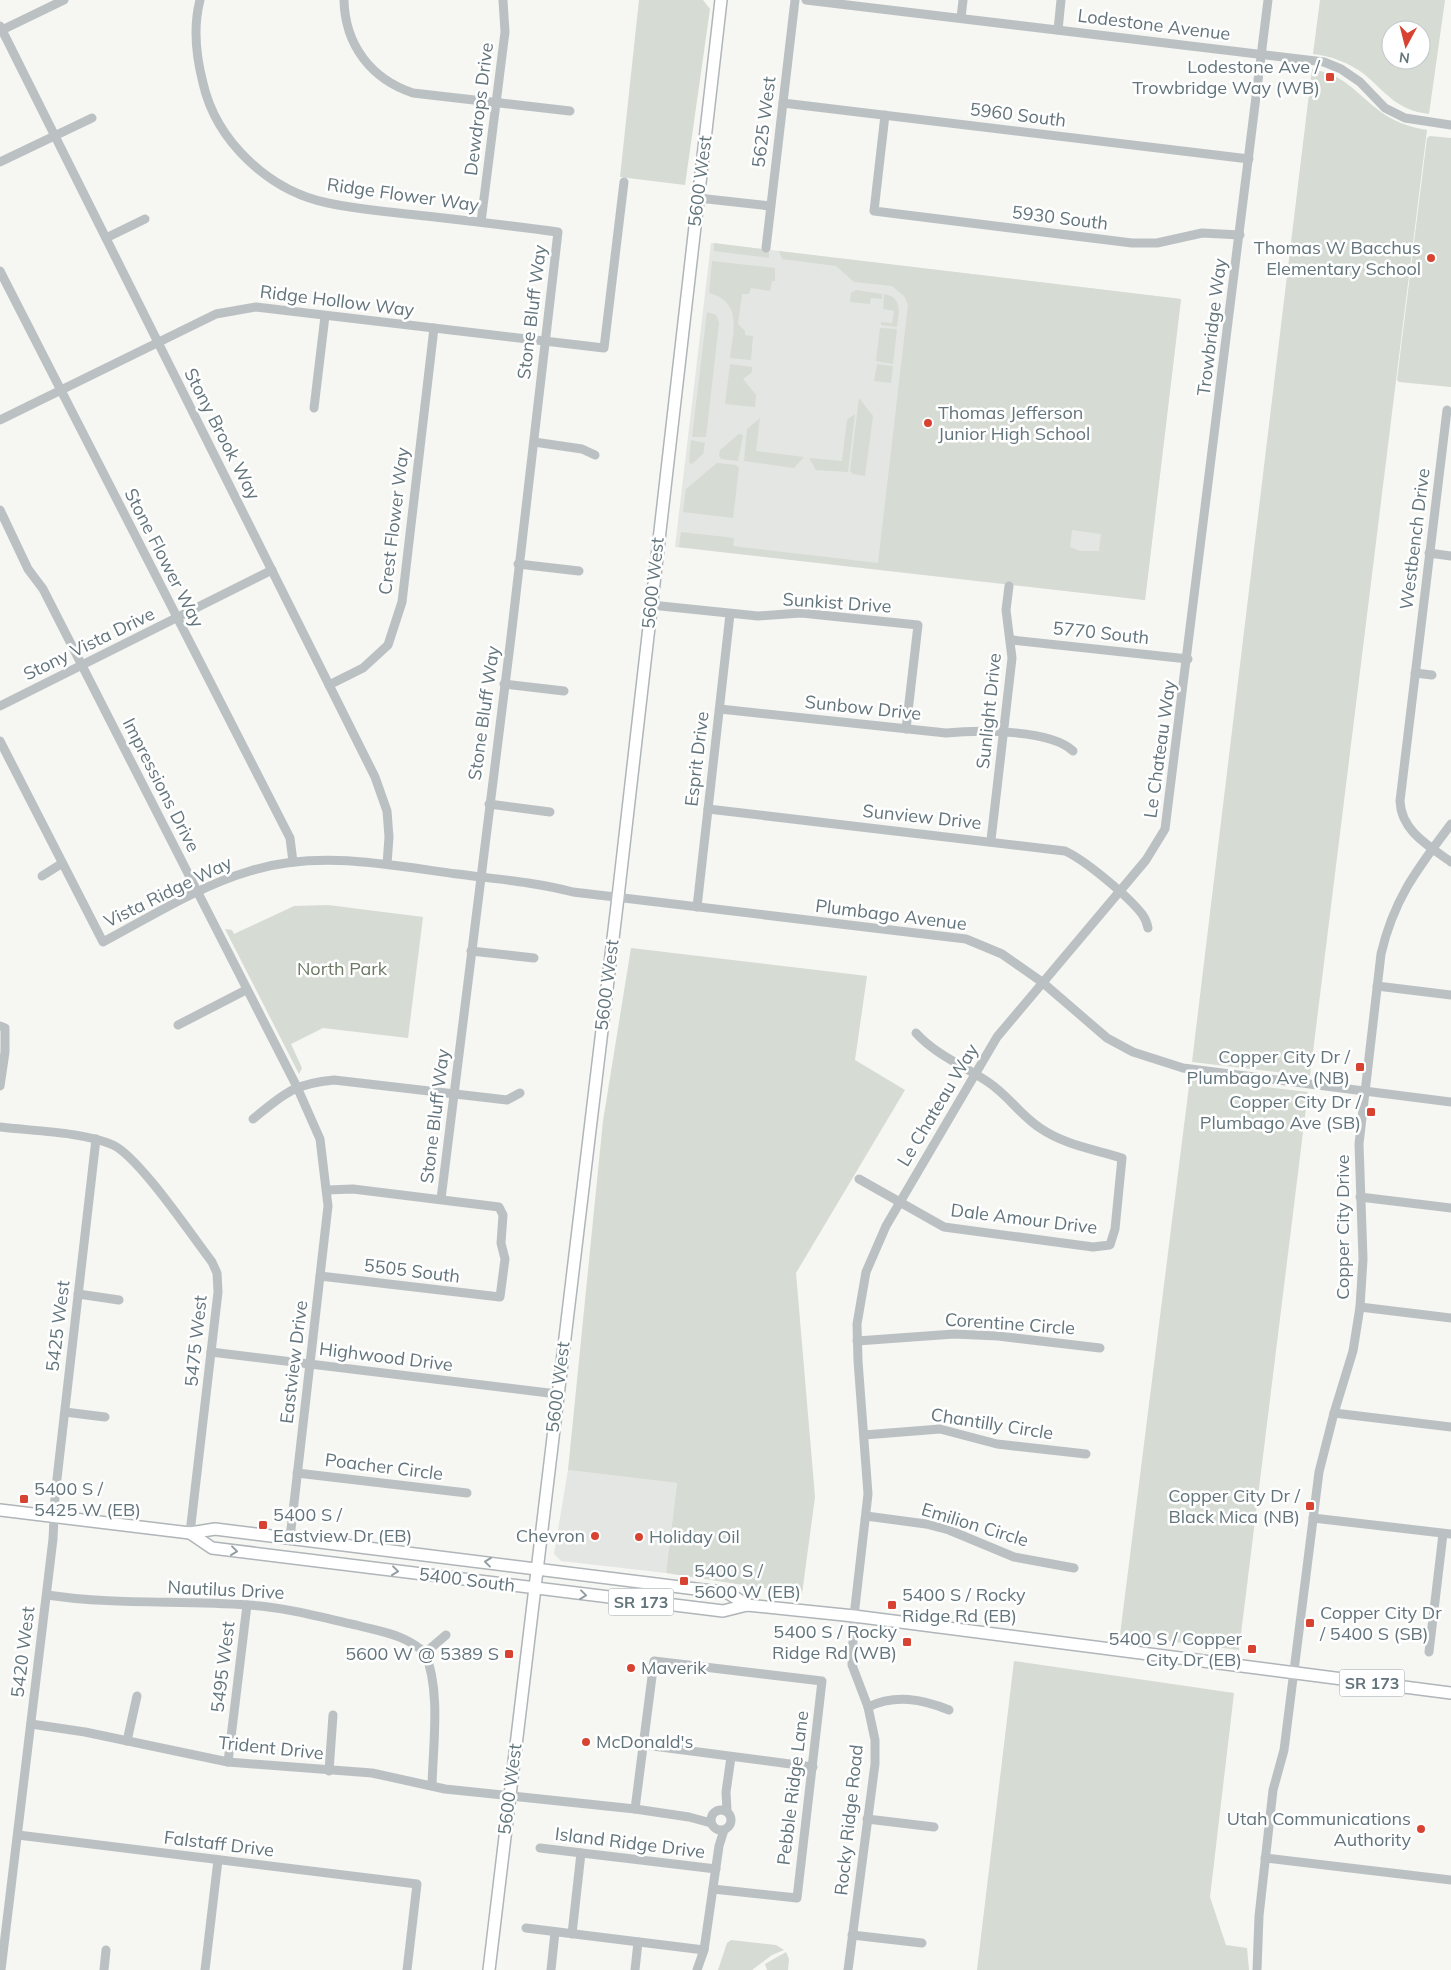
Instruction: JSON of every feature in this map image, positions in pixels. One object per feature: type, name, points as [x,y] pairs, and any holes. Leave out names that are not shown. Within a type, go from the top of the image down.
[{"type":"main road","name":"5600 West","points":[[488,1970],[618,897],[721,0]]},
{"type":"main road","name":"5400 South","points":[[0,1510],[190,1533],[215,1529],[536,1568],[728,1593],[747,1605]]},
{"type":"main road","name":"5400 South","points":[[190,1533],[212,1548],[723,1611],[747,1605],[854,1616],[1451,1693]]},
{"type":"street","points":[[1,28],[64,0]]},
{"type":"street","name":"Ridge Flower Way","points":[[200,0],[195,36],[198,64],[206,98],[228,137],[260,171],[287,188],[326,203],[558,232]]},
{"type":"street","points":[[344,0],[344,15],[356,49],[368,66],[381,78],[399,88],[413,93],[570,111]]},
{"type":"street","name":"Dewdrops Drive","points":[[482,222],[505,32],[503,0]]},
{"type":"street","name":"5625 West","points":[[766,248],[795,0]]},
{"type":"street","name":"Lodestone Avenue","points":[[806,0],[865,4],[961,18],[1324,62],[1341,69],[1360,82],[1385,108],[1405,118],[1451,126]]},
{"type":"street","points":[[961,18],[963,0]]},
{"type":"street","points":[[1058,30],[1061,0]]},
{"type":"street","name":"Trowbridge Way","points":[[1188,659],[1268,0]]},
{"type":"street","name":"Stony Brook Way","points":[[1,28],[375,777],[387,811],[389,837],[387,864]]},
{"type":"street","name":"5960 South","points":[[783,103],[1249,159]]},
{"type":"street","name":"5930 South","points":[[885,115],[874,211],[1132,243],[1157,243],[1202,233],[1240,235]]},
{"type":"street","points":[[0,162],[54,134],[92,118]]},
{"type":"street","name":"Ridge Hollow Way","points":[[0,420],[216,314],[233,309],[256,306],[325,316],[604,348],[624,182]]},
{"type":"street","points":[[698,198],[770,206]]},
{"type":"street","points":[[106,238],[145,219]]},
{"type":"street","name":"Stone Bluff Way","points":[[441,1199],[511,637],[558,232]]},
{"type":"street","name":"Stone Flower Way","points":[[0,271],[290,838],[292,862]]},
{"type":"street","points":[[314,408],[325,316]]},
{"type":"street","name":"Crest Flower Way","points":[[329,685],[363,668],[388,645],[402,602],[434,328]]},
{"type":"street","name":"Westbench Drive","points":[[1447,410],[1400,805],[1404,820],[1410,830],[1451,862]]},
{"type":"street","points":[[534,442],[582,449],[595,455]]},
{"type":"street","name":"Impressions Drive","points":[[0,510],[28,569],[43,589],[297,1087],[320,1138],[327,1190]]},
{"type":"street","points":[[1429,553],[1451,556]]},
{"type":"street","points":[[518,564],[579,571]]},
{"type":"street","name":"Stony Vista Drive","points":[[0,706],[272,570]]},
{"type":"street","name":"Sunlight Drive","points":[[991,840],[1012,658],[1012,640],[1006,610],[1008,586]]},
{"type":"street","name":"Sunkist Drive","points":[[651,605],[758,616],[800,613],[918,625],[906,729]]},
{"type":"street","name":"Esprit Drive","points":[[697,907],[730,614]]},
{"type":"street","name":"5770 South","points":[[1012,640],[1188,659]]},
{"type":"street","name":"Le Chateau Way","points":[[854,1616],[866,1516],[868,1475],[857,1341],[859,1308],[866,1272],[878,1241],[997,1037],[1156,846],[1165,829],[1188,659]]},
{"type":"street","points":[[1415,673],[1432,675]]},
{"type":"street","points":[[504,684],[564,691]]},
{"type":"street","name":"Sunbow Drive","points":[[720,709],[946,733],[976,730],[1004,733],[1054,739],[1065,744],[1072,751]]},
{"type":"street","name":"Vista Ridge Way","points":[[0,742],[4,759],[103,942],[198,893],[250,871],[292,862],[330,859],[387,864],[618,897]]},
{"type":"street","points":[[489,804],[550,812]]},
{"type":"street","name":"Sunview Drive","points":[[708,809],[991,840],[1065,851],[1076,856],[1142,914],[1148,928]]},
{"type":"street","name":"Copper City Drive","points":[[1257,1970],[1256,1943],[1274,1790],[1284,1750],[1292,1673],[1319,1472],[1353,1351],[1360,1307],[1363,1258],[1358,1157],[1364,1091],[1384,944],[1397,906],[1411,878],[1451,824]]},
{"type":"street","points":[[42,876],[61,864]]},
{"type":"street","name":"Plumbago Avenue","points":[[618,897],[966,939],[1002,954],[1042,982],[1107,1038],[1133,1052],[1183,1068],[1451,1102]]},
{"type":"street","points":[[471,950],[534,958]]},
{"type":"street","points":[[1377,986],[1451,995]]},
{"type":"street","points":[[178,1025],[246,990]]},
{"type":"street","points":[[0,1026],[5,1028],[6,1052],[0,1086]]},
{"type":"street","points":[[916,1033],[928,1046],[975,1074]]},
{"type":"street","name":"Dale Amour Drive","points":[[859,1179],[931,1221],[960,1230],[1093,1247],[1110,1245],[1115,1229],[1122,1158],[1061,1140],[1040,1128],[1022,1114],[998,1088],[975,1074]]},
{"type":"street","points":[[253,1119],[287,1091],[314,1082],[334,1080],[507,1100],[520,1093]]},
{"type":"street","name":"5475 West","points":[[0,1127],[96,1139],[114,1145],[128,1154],[212,1262],[216,1273],[218,1292],[190,1533]]},
{"type":"street","name":"5425 West","points":[[54,1517],[64,1412],[96,1139]]},
{"type":"street","name":"Stone Bluff Way","points":[[327,1190],[353,1189],[499,1207],[503,1215],[501,1242],[505,1260],[500,1297]]},
{"type":"street","name":"Eastview Drive","points":[[290,1538],[328,1206],[327,1190]]},
{"type":"street","points":[[1360,1197],[1451,1208]]},
{"type":"street","name":"5505 South","points":[[320,1276],[500,1297]]},
{"type":"street","points":[[78,1294],[120,1300]]},
{"type":"street","points":[[1360,1307],[1451,1318]]},
{"type":"street","name":"Corentine Circle","points":[[857,1341],[954,1334],[998,1336],[1100,1348]]},
{"type":"street","name":"Highwood Drive","points":[[211,1352],[558,1394]]},
{"type":"street","points":[[64,1412],[105,1417]]},
{"type":"street","points":[[1334,1414],[1451,1427]]},
{"type":"street","name":"Chantilly Circle","points":[[864,1435],[940,1429],[997,1444],[1086,1454]]},
{"type":"street","name":"Poacher Circle","points":[[298,1473],[467,1493]]},
{"type":"street","name":"Emilion Circle","points":[[866,1516],[926,1524],[949,1530],[1014,1557],[1074,1568]]},
{"type":"street","name":"5420 West","points":[[1,1970],[47,1595],[54,1517]]},
{"type":"street","points":[[1313,1518],[1447,1534],[1429,1652]]},
{"type":"street","name":"Nautilus Drive","points":[[47,1595],[106,1602],[247,1605],[291,1610],[396,1635],[416,1644],[425,1653]]},
{"type":"street","name":"5495 West","points":[[228,1762],[247,1605]]},
{"type":"street","name":"Rocky Ridge Road","points":[[848,1970],[875,1764],[875,1740],[868,1707],[852,1665],[854,1616]]},
{"type":"street","points":[[432,1786],[434,1687],[430,1666],[425,1653],[446,1635]]},
{"type":"street","name":"Pebble Ridge Lane","points":[[645,1745],[654,1661],[822,1681],[797,1898],[713,1889]]},
{"type":"street","points":[[127,1741],[137,1696]]},
{"type":"street","points":[[868,1707],[880,1701],[915,1700],[930,1702],[949,1710]]},
{"type":"street","points":[[329,1771],[333,1714]]},
{"type":"street","name":"Trident Drive","points":[[31,1724],[228,1762],[372,1773],[432,1786],[718,1820]]},
{"type":"street","points":[[635,1809],[645,1745],[813,1767]]},
{"type":"street","points":[[696,1970],[704,1950],[716,1869],[718,1820],[726,1792],[732,1757]]},
{"type":"street","points":[[867,1819],[934,1827]]},
{"type":"street","name":"Falstaff Drive","points":[[18,1835],[417,1884],[407,1970]]},
{"type":"street","name":"Island Ridge Drive","points":[[540,1848],[716,1869]]},
{"type":"street","points":[[572,1934],[581,1853]]},
{"type":"street","points":[[1266,1858],[1451,1880]]},
{"type":"street","points":[[205,1970],[218,1860]]},
{"type":"street","points":[[526,1928],[704,1950]]},
{"type":"street","points":[[551,1970],[555,1932]]},
{"type":"street","points":[[852,1934],[922,1943]]},
{"type":"street","points":[[635,1970],[638,1942]]},
{"type":"street","points":[[104,1970],[106,1950]]},
{"type":"shaded area","name":"Thomas Jefferson Junior High School","points":[[711,243],[1181,299],[1145,600],[675,547]]},
{"type":"shaded area","points":[[568,1470],[677,1483],[666,1573],[561,1561],[554,1554]]},
{"type":"green space","points":[[639,0],[703,0],[710,9],[685,185],[620,177]]},
{"type":"green space","points":[[1320,0],[1445,0],[1429,114],[1400,105],[1364,74],[1334,58],[1313,54]]},
{"type":"green space","points":[[1312,69],[1340,79],[1389,117],[1407,125],[1427,130],[1310,1076],[1192,1062]]},
{"type":"green space","name":"Thomas W Bacchus Elementary School","points":[[1430,136],[1451,138],[1451,387],[1399,382],[1397,380],[1427,138]]},
{"type":"green space","points":[[714,243],[769,250],[769,258],[714,251]]},
{"type":"green space","points":[[779,251],[1181,299],[1145,600],[679,547],[681,532],[734,538],[733,546],[878,563],[908,305],[905,297],[892,286],[854,282],[836,266],[782,259]],"holes":[[[1072,530],[1101,534],[1099,551],[1080,551],[1070,547]]]},
{"type":"green space","points":[[712,261],[775,268],[775,281],[772,281],[770,291],[751,288],[749,294],[742,294],[738,324],[745,331],[745,335],[753,336],[751,360],[730,358],[734,328],[733,319],[727,303],[720,297],[709,293]]},
{"type":"green space","points":[[856,290],[882,294],[882,299],[871,298],[870,304],[850,302],[851,293]]},
{"type":"green space","points":[[884,294],[894,298],[897,302],[899,311],[897,327],[881,325],[881,322],[892,323],[894,311],[883,309]]},
{"type":"green space","points":[[707,312],[716,315],[719,323],[706,437],[692,437]]},
{"type":"green space","points":[[880,328],[897,329],[893,364],[876,361]]},
{"type":"green space","points":[[730,364],[752,367],[752,372],[743,379],[756,395],[755,407],[725,404]]},
{"type":"green space","points":[[877,364],[893,366],[891,383],[874,381]]},
{"type":"green space","points":[[859,398],[873,416],[865,476],[853,474],[850,471]]},
{"type":"green space","points":[[855,414],[848,472],[816,470],[809,458],[842,461],[847,420]]},
{"type":"green space","points":[[760,418],[756,451],[804,457],[794,468],[744,461],[747,429]]},
{"type":"green space","points":[[739,434],[743,435],[738,461],[721,459],[719,455],[720,450]]},
{"type":"green space","points":[[691,440],[705,443],[703,454],[692,464],[689,463]]},
{"type":"green space","points":[[717,463],[736,465],[739,468],[733,518],[683,512],[686,489]]},
{"type":"green space","name":"North Park","points":[[328,905],[423,917],[408,1038],[323,1028],[291,1044],[302,1068],[299,1074],[225,929],[232,930],[234,934],[294,906]]},
{"type":"green space","points":[[631,948],[867,976],[855,1060],[905,1090],[796,1273],[815,1497],[802,1594],[666,1573],[677,1483],[568,1470],[603,1121]]},
{"type":"green space","points":[[1190,1078],[1308,1092],[1239,1650],[1120,1635]]},
{"type":"green space","points":[[1014,1661],[1234,1693],[1210,1897],[1226,1945],[1247,1948],[1249,1970],[977,1970]]},
{"type":"green space","points":[[731,1940],[776,1945],[784,1950],[772,1955],[752,1970],[718,1970],[727,1943]]},
{"type":"green space","points":[[786,1952],[789,1959],[788,1970],[767,1970],[765,1964]]},
{"type":"place","name":"Lodestone Ave / Trowbridge Way (WB)","points":[[1330,77]]},
{"type":"place","name":"Thomas W Bacchus Elementary School","points":[[1431,258]]},
{"type":"place","name":"Thomas Jefferson Junior High School","points":[[928,423]]},
{"type":"place","name":"Copper City Dr / Plumbago Ave (NB)","points":[[1360,1067]]},
{"type":"place","name":"Copper City Dr / Plumbago Ave (SB)","points":[[1371,1112]]},
{"type":"place","name":"5400 S / 5425 W (EB)","points":[[24,1499]]},
{"type":"place","name":"Copper City Dr / Black Mica (NB)","points":[[1310,1506]]},
{"type":"place","name":"5400 S / Eastview Dr (EB)","points":[[263,1525]]},
{"type":"place","name":"Chevron","points":[[595,1536]]},
{"type":"place","name":"Holiday Oil","points":[[639,1537]]},
{"type":"place","name":"5400 S / 5600 W (EB)","points":[[684,1581]]},
{"type":"place","name":"5400 S / Rocky Ridge Rd (EB)","points":[[892,1605]]},
{"type":"place","name":"Copper City Dr / 5400 S (SB)","points":[[1310,1623]]},
{"type":"place","name":"5400 S / Rocky Ridge Rd (WB)","points":[[907,1642]]},
{"type":"place","name":"5400 S / Copper City Dr (EB)","points":[[1252,1649]]},
{"type":"place","name":"5600 W @ 5389 S","points":[[509,1654]]},
{"type":"place","name":"Maverik","points":[[631,1668]]},
{"type":"place","name":"McDonald's","points":[[586,1742]]},
{"type":"place","name":"Utah Communications Authority","points":[[1421,1829]]}]
